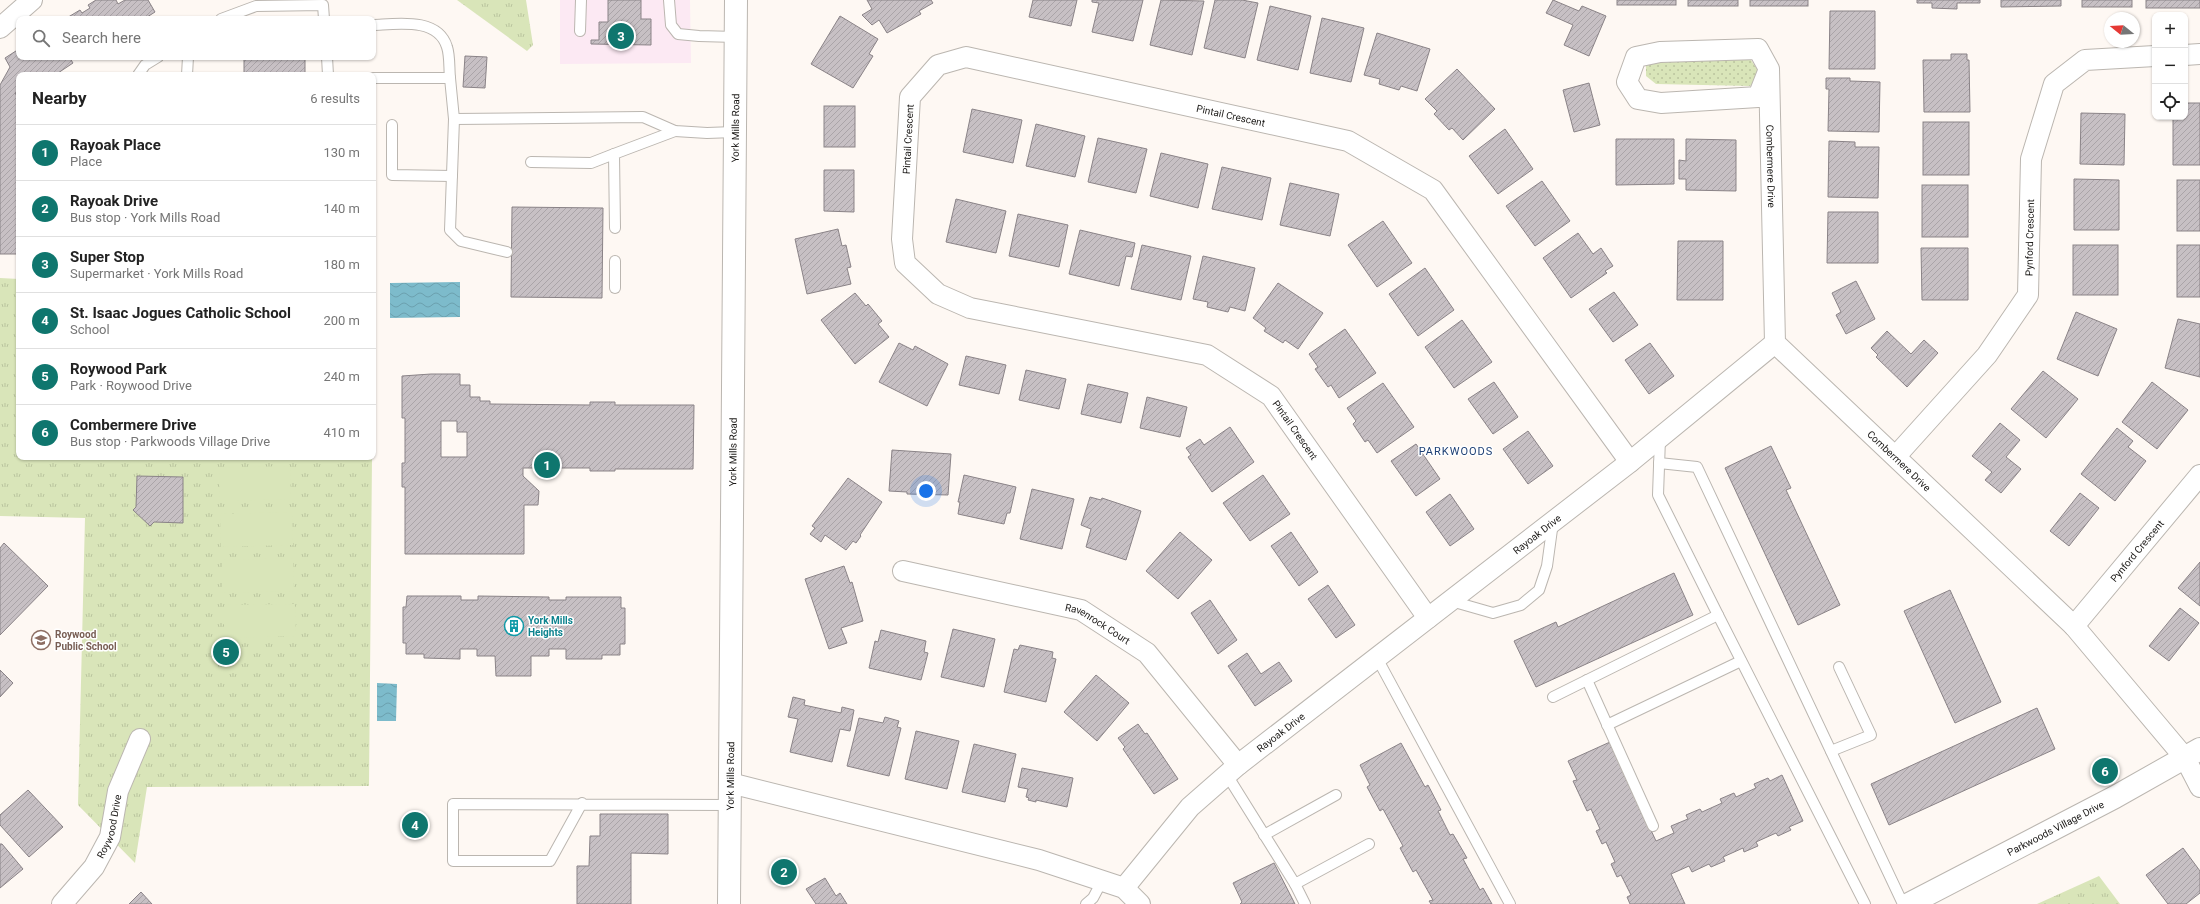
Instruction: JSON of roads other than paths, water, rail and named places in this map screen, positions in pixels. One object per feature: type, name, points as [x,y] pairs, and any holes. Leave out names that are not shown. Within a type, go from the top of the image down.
[{"type":"street","points":[[0,28],[32,0]]},
{"type":"street","name":"York Mills Road","points":[[729,904],[736,0]]},
{"type":"street","name":"Combermere Drive","points":[[1769,69],[1758,97],[1661,102],[1638,99],[1627,82],[1636,57],[1660,52],[1758,49],[1769,69],[1775,343],[2074,626],[2192,753],[2200,787]]},
{"type":"street","points":[[2188,55],[2200,54]]},
{"type":"street","name":"Pynford Crescent","points":[[1896,456],[1987,355],[2028,295],[2031,159],[2054,84],[2085,60],[2152,56]]},
{"type":"street","name":"Pintail Crescent","points":[[1428,618],[1272,396],[1207,355],[970,308],[938,294],[905,263],[902,239],[910,97],[938,65],[966,57],[1348,141],[1433,190],[1630,462]]},
{"type":"street","name":"Rayoak Drive","points":[[1124,888],[1190,807],[1232,770],[1630,462],[1775,343]]},
{"type":"street","name":"Pynford Crescent","points":[[2074,626],[2200,475]]},
{"type":"street","name":"Ravenrock Court","points":[[903,571],[1081,610],[1147,653],[1232,770]]},
{"type":"street","name":"Roywood Drive","points":[[62,904],[94,867],[110,837],[118,791],[140,739]]},
{"type":"street","name":"Parkwoods Village Drive","points":[[1908,904],[2115,797],[2192,753]]},
{"type":"street","points":[[730,783],[1039,860],[1124,888],[1140,904]]},
{"type":"lane","points":[[580,31],[581,0]]},
{"type":"lane","points":[[669,0],[671,25],[678,34],[736,37]]},
{"type":"lane","points":[[229,16],[256,6],[323,5],[324,16]]},
{"type":"lane","points":[[376,25],[420,24],[436,31],[447,46],[454,119],[450,230],[461,241],[507,252]]},
{"type":"lane","points":[[140,72],[145,65],[153,60]]},
{"type":"lane","points":[[187,72],[188,60]]},
{"type":"lane","points":[[327,60],[328,72]]},
{"type":"lane","points":[[376,78],[450,78]]},
{"type":"lane","points":[[454,119],[643,117],[676,131],[707,134],[734,132]]},
{"type":"lane","points":[[392,125],[392,175],[452,176]]},
{"type":"lane","points":[[531,162],[591,163],[676,131]]},
{"type":"lane","points":[[614,154],[615,228]]},
{"type":"lane","points":[[615,261],[615,288]]},
{"type":"lane","points":[[1660,438],[1658,495],[1865,904]]},
{"type":"lane","points":[[1659,462],[1697,467],[1903,904]]},
{"type":"lane","points":[[1450,601],[1493,613],[1521,605],[1539,590],[1547,566],[1553,522]]},
{"type":"lane","points":[[1553,697],[1718,615]]},
{"type":"lane","points":[[1377,658],[1510,904]]},
{"type":"lane","points":[[1607,725],[1741,661]]},
{"type":"lane","points":[[1831,751],[1871,735],[1839,667]]},
{"type":"lane","points":[[1587,680],[1653,826]]},
{"type":"lane","points":[[1232,770],[1264,835],[1306,904]]},
{"type":"lane","points":[[1264,835],[1336,795]]},
{"type":"lane","points":[[582,803],[550,861],[453,861],[453,804],[582,803],[730,805]]},
{"type":"lane","points":[[1295,884],[1369,844]]},
{"type":"lane","points":[[1086,904],[1093,898],[1102,881]]},
{"type":"water","points":[[460,282],[460,317],[390,318],[390,283]]},
{"type":"water","points":[[377,683],[397,684],[396,721],[377,721]]},
{"type":"place","name":"Super Stop","points":[[621,36]]},
{"type":"place","name":"Rayoak Place","points":[[547,465]]},
{"type":"place","name":"York Mills Heights","points":[[514,626]]},
{"type":"place","name":"Roywood Public School","points":[[41,640]]},
{"type":"place","name":"Roywood Park","points":[[226,652]]},
{"type":"place","name":"Combermere Drive","points":[[2105,771]]},
{"type":"place","name":"St. Isaac Jogues Catholic School","points":[[415,825]]},
{"type":"place","name":"Rayoak Drive","points":[[784,872]]},
{"type":"district","name":"PARKWOODS","points":[[1456,451]]}]
